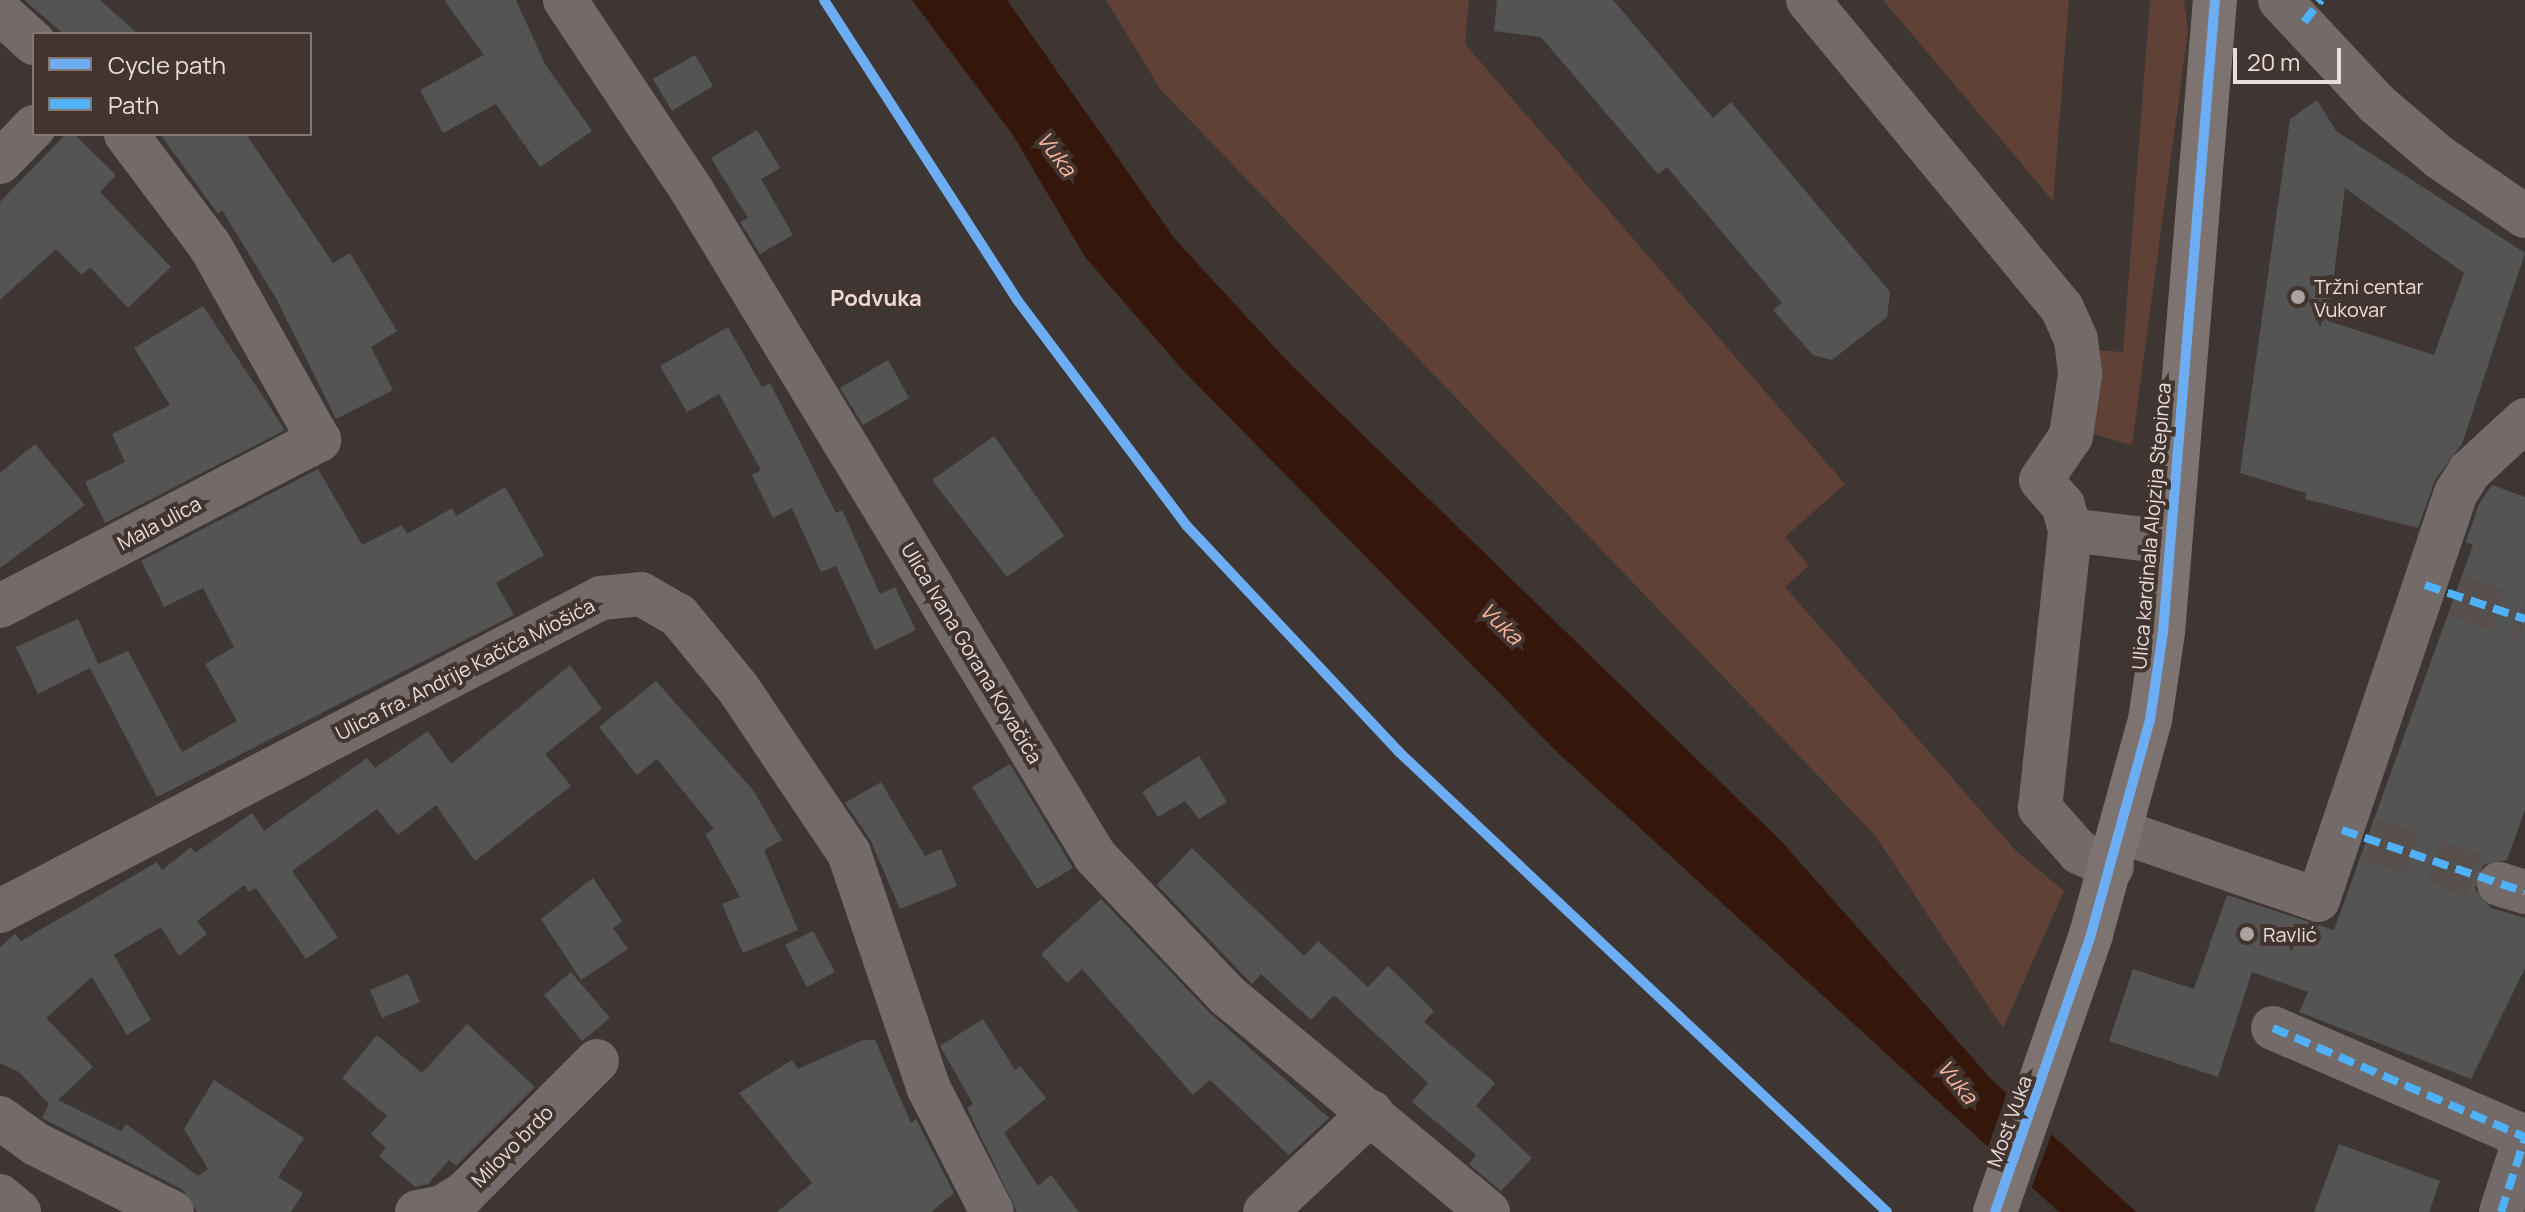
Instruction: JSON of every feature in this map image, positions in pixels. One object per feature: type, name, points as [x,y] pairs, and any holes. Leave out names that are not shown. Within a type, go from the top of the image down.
[{"type":"main road","name":"Ulica kardinala Alojzija Stepinca","points":[[2056,1042],[2117,849],[2150,720],[2215,0]]},
{"type":"main road","name":"Most Vuka","points":[[1995,1212],[2056,1042]]},
{"type":"street","name":"Ulica Ivana Gorana Kovačića","points":[[565,0],[691,189],[1095,856],[1228,996],[1372,1112],[1488,1212]]},
{"type":"street","points":[[1808,0],[2062,308],[2076,340],[2080,375],[2071,436],[2041,480],[2063,505],[2070,530],[2040,808],[2079,852],[2117,849],[2318,900],[2357,835],[2440,590],[2456,493],[2470,471],[2517,428]]},
{"type":"street","points":[[2302,7],[2377,104],[2439,157],[2525,216]]},
{"type":"street","points":[[0,12],[32,41]]},
{"type":"street","points":[[0,162],[32,129]]},
{"type":"street","name":"Mala ulica","points":[[0,606],[319,440],[210,246],[128,136]]},
{"type":"street","points":[[2070,530],[2168,542]]},
{"type":"street","name":"Ulica fra. Andrije Kačića Miošića","points":[[0,911],[601,598],[641,594],[679,616],[738,688],[849,853],[928,1087],[986,1209]]},
{"type":"street","points":[[2273,1028],[2525,1138],[2501,1212]]},
{"type":"street","name":"Milovo brdo","points":[[417,1212],[442,1207],[464,1194],[597,1061]]},
{"type":"street","points":[[1265,1212],[1372,1112]]},
{"type":"street","points":[[0,1118],[36,1144],[172,1212]]},
{"type":"street","points":[[0,1196],[19,1212]]},
{"type":"shaded area","points":[[1106,0],[1469,0],[1465,44],[1845,484],[1785,537],[1809,566],[1785,587],[2016,851],[2064,891],[2003,1028],[1874,834],[1161,90]]},
{"type":"shaded area","points":[[1883,0],[2069,0],[2053,201]]},
{"type":"shaded area","points":[[2150,0],[2184,0],[2188,31],[2132,445],[2082,431],[2092,350],[2123,352]]},
{"type":"water","name":"Vuka","points":[[912,0],[1007,0],[1174,238],[1291,365],[1782,842],[1991,1079],[2136,1212],[2059,1212],[1557,752],[1181,368],[1085,257],[1013,135]]},
{"type":"pier","points":[[2008,1090],[2052,1133],[2030,1192],[1986,1153]]},
{"type":"building","points":[[24,0],[100,0],[136,32],[62,32]]},
{"type":"building","points":[[444,0],[516,0],[545,64],[592,131],[540,167],[496,104],[443,133],[420,90],[484,55]]},
{"type":"building","points":[[1497,0],[1613,0],[1713,118],[1731,102],[1890,292],[1887,317],[1832,360],[1813,355],[1773,310],[1782,303],[1667,167],[1658,174],[1541,37],[1494,31]]},
{"type":"building","points":[[695,55],[713,86],[672,111],[653,79]]},
{"type":"building","name":"Tržni centar Vukovar","points":[[2317,100],[2336,131],[2525,253],[2462,444],[2435,480],[2418,528],[2305,499],[2306,493],[2240,473],[2290,119]],"holes":[[[2345,188],[2464,273],[2434,355],[2328,321]]]},
{"type":"building","points":[[757,130],[780,168],[761,179],[793,235],[760,254],[740,222],[748,218],[711,158]]},
{"type":"building","points":[[64,136],[76,136],[116,175],[100,192],[171,267],[128,308],[90,267],[82,275],[56,249],[0,300],[0,202]]},
{"type":"building","points":[[161,136],[247,136],[333,263],[350,253],[397,331],[371,347],[393,390],[336,419],[277,300],[222,210],[218,214]]},
{"type":"building","points":[[203,306],[285,430],[105,523],[85,482],[125,462],[112,434],[170,405],[134,348]]},
{"type":"building","points":[[728,327],[762,387],[770,383],[836,513],[842,510],[880,594],[895,587],[916,630],[875,650],[836,566],[821,572],[792,508],[773,518],[752,475],[761,470],[719,394],[687,412],[660,366]]},
{"type":"building","points":[[888,360],[909,398],[863,425],[840,388]]},
{"type":"building","points":[[994,436],[1064,536],[1007,577],[932,480]]},
{"type":"building","points":[[35,444],[85,505],[0,568],[0,473]]},
{"type":"building","points":[[318,469],[362,545],[402,525],[407,534],[452,508],[456,516],[505,487],[544,555],[496,583],[514,615],[157,797],[90,668],[38,694],[16,647],[78,619],[98,664],[128,651],[182,752],[237,721],[205,664],[234,647],[203,588],[164,607],[141,561]]},
{"type":"building","points":[[2492,485],[2525,497],[2525,810],[2507,860],[2483,865],[2475,889],[2491,908],[2525,918],[2525,968],[2471,1079],[2299,1012],[2308,992],[2252,972],[2218,1077],[2109,1041],[2133,969],[2194,989],[2227,895],[2334,930],[2473,545],[2466,542],[2479,504]]},
{"type":"building","points":[[570,665],[602,709],[545,754],[571,786],[475,861],[436,805],[398,835],[377,809],[292,871],[338,937],[306,959],[256,888],[249,892],[244,885],[197,921],[207,934],[179,956],[161,927],[114,955],[151,1020],[127,1035],[92,977],[46,1018],[93,1067],[58,1100],[121,1131],[126,1124],[198,1176],[208,1169],[184,1129],[214,1080],[304,1138],[278,1177],[303,1193],[291,1212],[197,1212],[183,1190],[42,1118],[49,1104],[19,1072],[0,1063],[0,947],[15,934],[21,941],[157,862],[162,870],[191,847],[195,853],[252,813],[264,831],[367,758],[375,768],[428,731],[451,764]]},
{"type":"building","points":[[656,681],[753,790],[782,840],[764,850],[798,930],[743,953],[722,904],[740,897],[705,834],[714,829],[657,759],[637,775],[599,727]]},
{"type":"building","points":[[1199,756],[1227,802],[1199,819],[1185,801],[1158,817],[1142,792]]},
{"type":"building","points":[[1010,764],[1073,868],[1037,889],[972,787]]},
{"type":"building","points":[[881,782],[925,856],[941,849],[957,886],[900,909],[870,839],[845,803]]},
{"type":"building","points":[[1192,848],[1304,956],[1318,941],[1368,987],[1388,966],[1434,1011],[1424,1022],[1495,1083],[1476,1106],[1532,1158],[1501,1191],[1469,1164],[1476,1155],[1412,1102],[1428,1083],[1334,995],[1311,1020],[1261,974],[1252,984],[1157,885]]},
{"type":"building","points":[[593,878],[622,921],[613,928],[628,949],[581,980],[541,919]]},
{"type":"building","points":[[1101,899],[1210,1013],[1329,1118],[1289,1155],[1210,1080],[1193,1095],[1082,969],[1067,983],[1041,954]]},
{"type":"building","points":[[813,931],[835,972],[807,987],[785,945]]},
{"type":"building","points":[[571,972],[610,1018],[582,1041],[544,995]]},
{"type":"building","points":[[408,974],[420,1002],[382,1018],[370,990]]},
{"type":"building","points":[[983,1019],[1015,1070],[1020,1066],[1046,1098],[1004,1133],[1038,1186],[1051,1175],[1079,1212],[1017,1212],[967,1108],[973,1104],[940,1046]]},
{"type":"building","points":[[467,1024],[535,1087],[456,1166],[449,1160],[428,1184],[415,1187],[379,1156],[386,1148],[371,1134],[387,1116],[342,1078],[377,1035],[422,1073]]},
{"type":"building","points":[[863,1040],[875,1040],[911,1123],[916,1119],[954,1193],[931,1212],[777,1212],[812,1183],[739,1093],[792,1060],[798,1069]]},
{"type":"building","points":[[2339,1144],[2440,1181],[2429,1212],[2314,1212]]},
{"type":"tunnel","points":[[2456,595],[2525,619]]},
{"type":"tunnel","points":[[2371,839],[2499,884]]},
{"type":"marked path","points":[[2304,22],[2321,0]]},
{"type":"marked path","points":[[2425,585],[2525,619]]},
{"type":"marked path","points":[[2342,830],[2525,892]]},
{"type":"marked path","points":[[2273,1028],[2525,1137]]},
{"type":"marked path","points":[[2501,1212],[2525,1138]]},
{"type":"cycle path","points":[[824,0],[1018,301],[1186,525],[1398,751],[1887,1212]]},
{"type":"cycle path","points":[[1995,1212],[2091,934],[2150,720],[2163,632],[2215,0]]},
{"type":"place","name":"Tržni centar Vukovar","points":[[2298,297]]},
{"type":"place","name":"Ravlić","points":[[2247,934]]},
{"type":"district","name":"Podvuka","points":[[876,299]]}]
